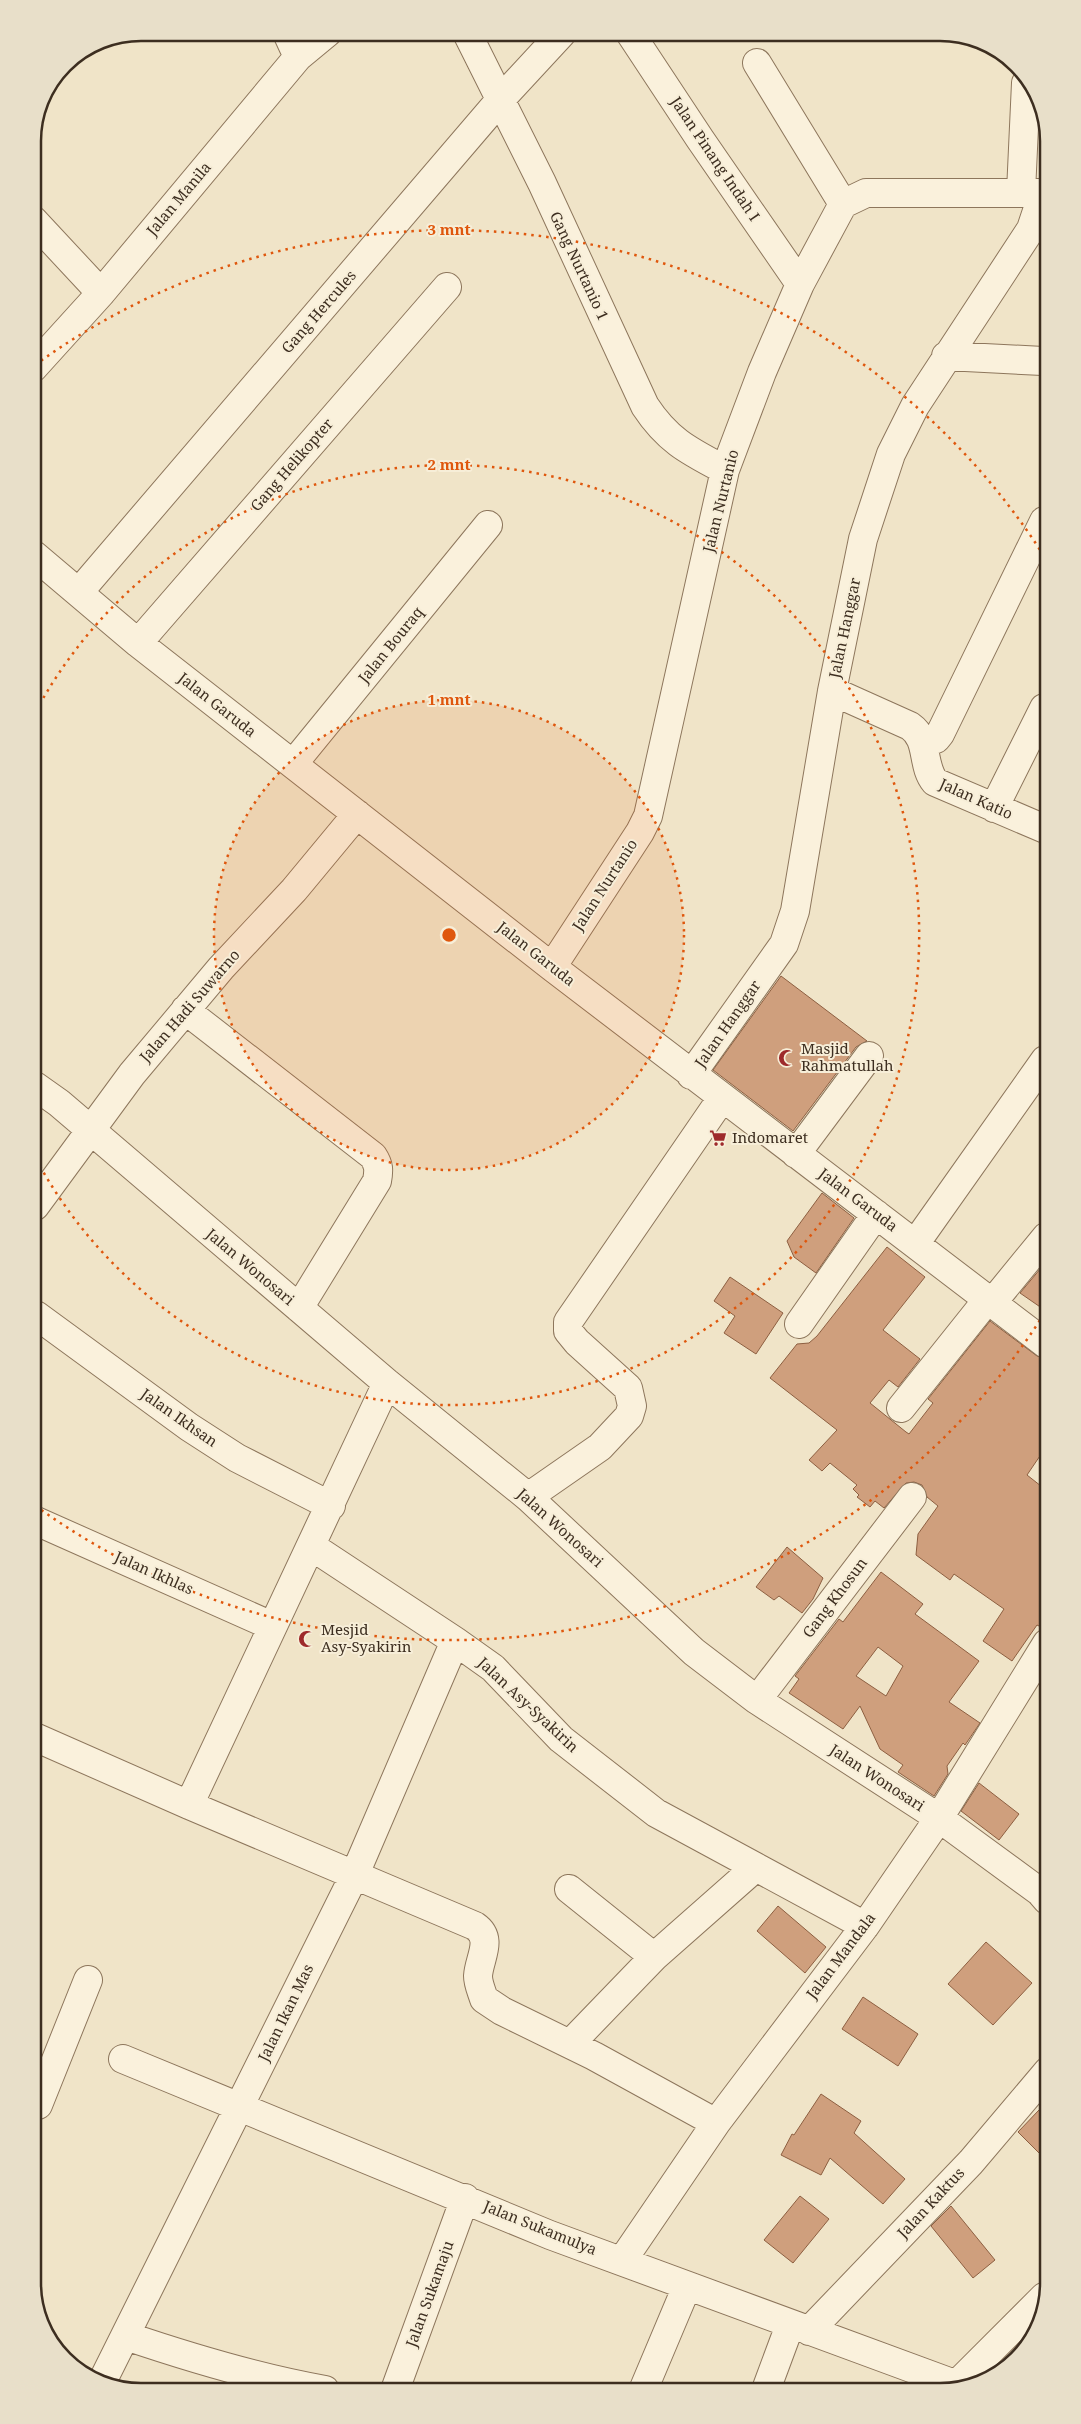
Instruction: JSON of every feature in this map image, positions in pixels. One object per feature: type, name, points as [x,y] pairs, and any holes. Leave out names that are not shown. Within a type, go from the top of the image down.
[{"type":"street","points":[[291,41],[298,58]]},
{"type":"street","name":"Jalan Manila","points":[[41,359],[100,293],[298,58],[317,41]]},
{"type":"street","name":"Gang Nurtanio 1","points":[[471,41],[542,183],[645,406],[658,426],[674,440],[725,470]]},
{"type":"street","name":"Gang Hercules","points":[[78,592],[500,100],[555,41]]},
{"type":"street","name":"Jalan Pinang Indah I","points":[[635,41],[800,284]]},
{"type":"street","points":[[757,63],[843,204],[866,193],[1035,193]]},
{"type":"street","name":"Jalan Hanggar","points":[[691,1075],[784,944],[795,911],[832,691],[863,539],[891,454],[915,406],[1030,229],[1035,193],[1027,93]]},
{"type":"street","name":"Jalan Nurtanio","points":[[552,967],[640,832],[648,816],[725,470],[762,372],[800,284],[843,204]]},
{"type":"street","points":[[41,229],[100,293]]},
{"type":"street","name":"Gang Helikopter","points":[[138,642],[447,286]]},
{"type":"street","points":[[946,356],[1040,361]]},
{"type":"street","name":"Jalan Bouraq","points":[[293,764],[488,525]]},
{"type":"street","points":[[832,691],[910,726],[918,732],[923,742],[936,739],[1040,529]]},
{"type":"street","name":"Jalan Garuda","points":[[41,561],[138,642],[552,967],[691,1075],[1040,1339]]},
{"type":"street","points":[[994,808],[1040,716]]},
{"type":"street","name":"Jalan Katio","points":[[923,742],[929,774],[935,782],[1040,827]]},
{"type":"street","name":"Jalan Hadi Suwarno","points":[[41,1199],[132,1074],[220,968],[294,890],[357,814]]},
{"type":"street","points":[[185,1010],[373,1156],[378,1163],[379,1170],[376,1181],[299,1308]]},
{"type":"street","points":[[796,1154],[869,1056]]},
{"type":"street","points":[[915,1244],[1040,1067]]},
{"type":"street","name":"Jalan Wonosari","points":[[41,1091],[387,1383],[528,1497],[694,1652],[757,1700],[938,1818],[1040,1889]]},
{"type":"street","points":[[528,1497],[600,1447],[628,1416],[632,1406],[628,1388],[577,1342],[568,1331],[568,1322],[722,1098]]},
{"type":"street","points":[[799,1324],[876,1214]]},
{"type":"street","points":[[901,1408],[1040,1244]]},
{"type":"street","name":"Jalan Ikhsan","points":[[41,1319],[197,1432],[269,1476],[330,1506]]},
{"type":"street","points":[[189,1805],[387,1383]]},
{"type":"street","name":"Gang Khosun","points":[[757,1700],[912,1497]]},
{"type":"street","name":"Jalan Ikhlas","points":[[41,1523],[272,1626]]},
{"type":"street","name":"Jalan Asy-Syakirin","points":[[311,1546],[493,1668],[561,1740],[656,1813],[865,1926]]},
{"type":"street","name":"Jalan Ikan Mas","points":[[105,2376],[355,1874],[455,1641]]},
{"type":"street","name":"Jalan Mandala","points":[[622,2261],[716,2122],[865,1926],[938,1818],[1040,1654]]},
{"type":"street","points":[[41,1740],[189,1805],[454,1916],[483,1931],[485,1944],[478,1977],[484,1999],[716,2122]]},
{"type":"street","points":[[570,2044],[654,1958],[756,1867]]},
{"type":"street","points":[[569,1889],[654,1958]]},
{"type":"street","points":[[41,2098],[88,1980]]},
{"type":"street","name":"Jalan Sukamulya","points":[[124,2060],[466,2198],[550,2235],[949,2382]]},
{"type":"street","name":"Jalan Kaktus","points":[[800,2328],[970,2162],[1040,2080]]},
{"type":"street","name":"Jalan Sukamaju","points":[[398,2383],[466,2198]]},
{"type":"street","points":[[646,2383],[687,2286]]},
{"type":"street","points":[[962,2380],[1037,2304]]},
{"type":"street","points":[[769,2383],[800,2328]]},
{"type":"street","points":[[126,2336],[196,2360],[287,2383]]},
{"type":"building","name":"Masjid Rahmatullah","points":[[781,976],[867,1041],[856,1047],[793,1131],[713,1070]]},
{"type":"building","points":[[822,1193],[854,1218],[816,1273],[794,1257],[787,1241]]},
{"type":"building","points":[[887,1247],[925,1277],[883,1330],[920,1359],[898,1387],[889,1380],[870,1403],[906,1432],[909,1434],[933,1403],[928,1399],[990,1321],[1040,1357],[1040,1456],[1027,1475],[1040,1485],[1040,1626],[1037,1625],[1012,1661],[983,1641],[1004,1609],[954,1574],[950,1580],[916,1555],[918,1534],[938,1506],[927,1497],[922,1485],[914,1482],[906,1483],[884,1508],[875,1501],[870,1507],[857,1497],[859,1495],[853,1489],[857,1485],[830,1463],[822,1471],[809,1460],[837,1430],[770,1378],[797,1344],[809,1343],[817,1336]]},
{"type":"building","points":[[1040,1269],[1040,1307],[1020,1293]]},
{"type":"building","points":[[730,1277],[783,1313],[756,1354],[724,1333],[735,1316],[714,1301]]},
{"type":"building","points":[[787,1547],[823,1578],[813,1599],[802,1613],[779,1596],[774,1600],[756,1587]]},
{"type":"building","points":[[881,1572],[923,1604],[915,1614],[979,1661],[949,1702],[980,1723],[947,1766],[948,1774],[934,1796],[898,1772],[903,1765],[880,1749],[860,1706],[843,1729],[789,1693],[799,1679],[795,1676],[839,1619],[843,1622]],"holes":[[[878,1647],[903,1666],[886,1696],[856,1676]]]},
{"type":"building","points":[[979,1783],[1019,1814],[999,1840],[961,1811]]},
{"type":"building","points":[[778,1906],[826,1947],[805,1973],[757,1931]]},
{"type":"building","points":[[986,1942],[1032,1983],[993,2025],[948,1984]]},
{"type":"building","points":[[863,1997],[918,2034],[898,2066],[842,2029]]},
{"type":"building","points":[[821,2094],[861,2121],[854,2133],[905,2179],[883,2204],[830,2158],[821,2175],[781,2155],[792,2134],[794,2135]]},
{"type":"building","points":[[1039,2110],[1040,2154],[1018,2132]]},
{"type":"building","points":[[800,2196],[829,2219],[793,2263],[764,2240]]},
{"type":"building","points":[[951,2206],[995,2260],[973,2278],[931,2226]]},
{"type":"place","name":"Masjid Rahmatullah","points":[[787,1058]]},
{"type":"place","name":"Indomaret","points":[[718,1138]]},
{"type":"place","name":"Mesjid Asy-Syakirin","points":[[307,1639]]}]
